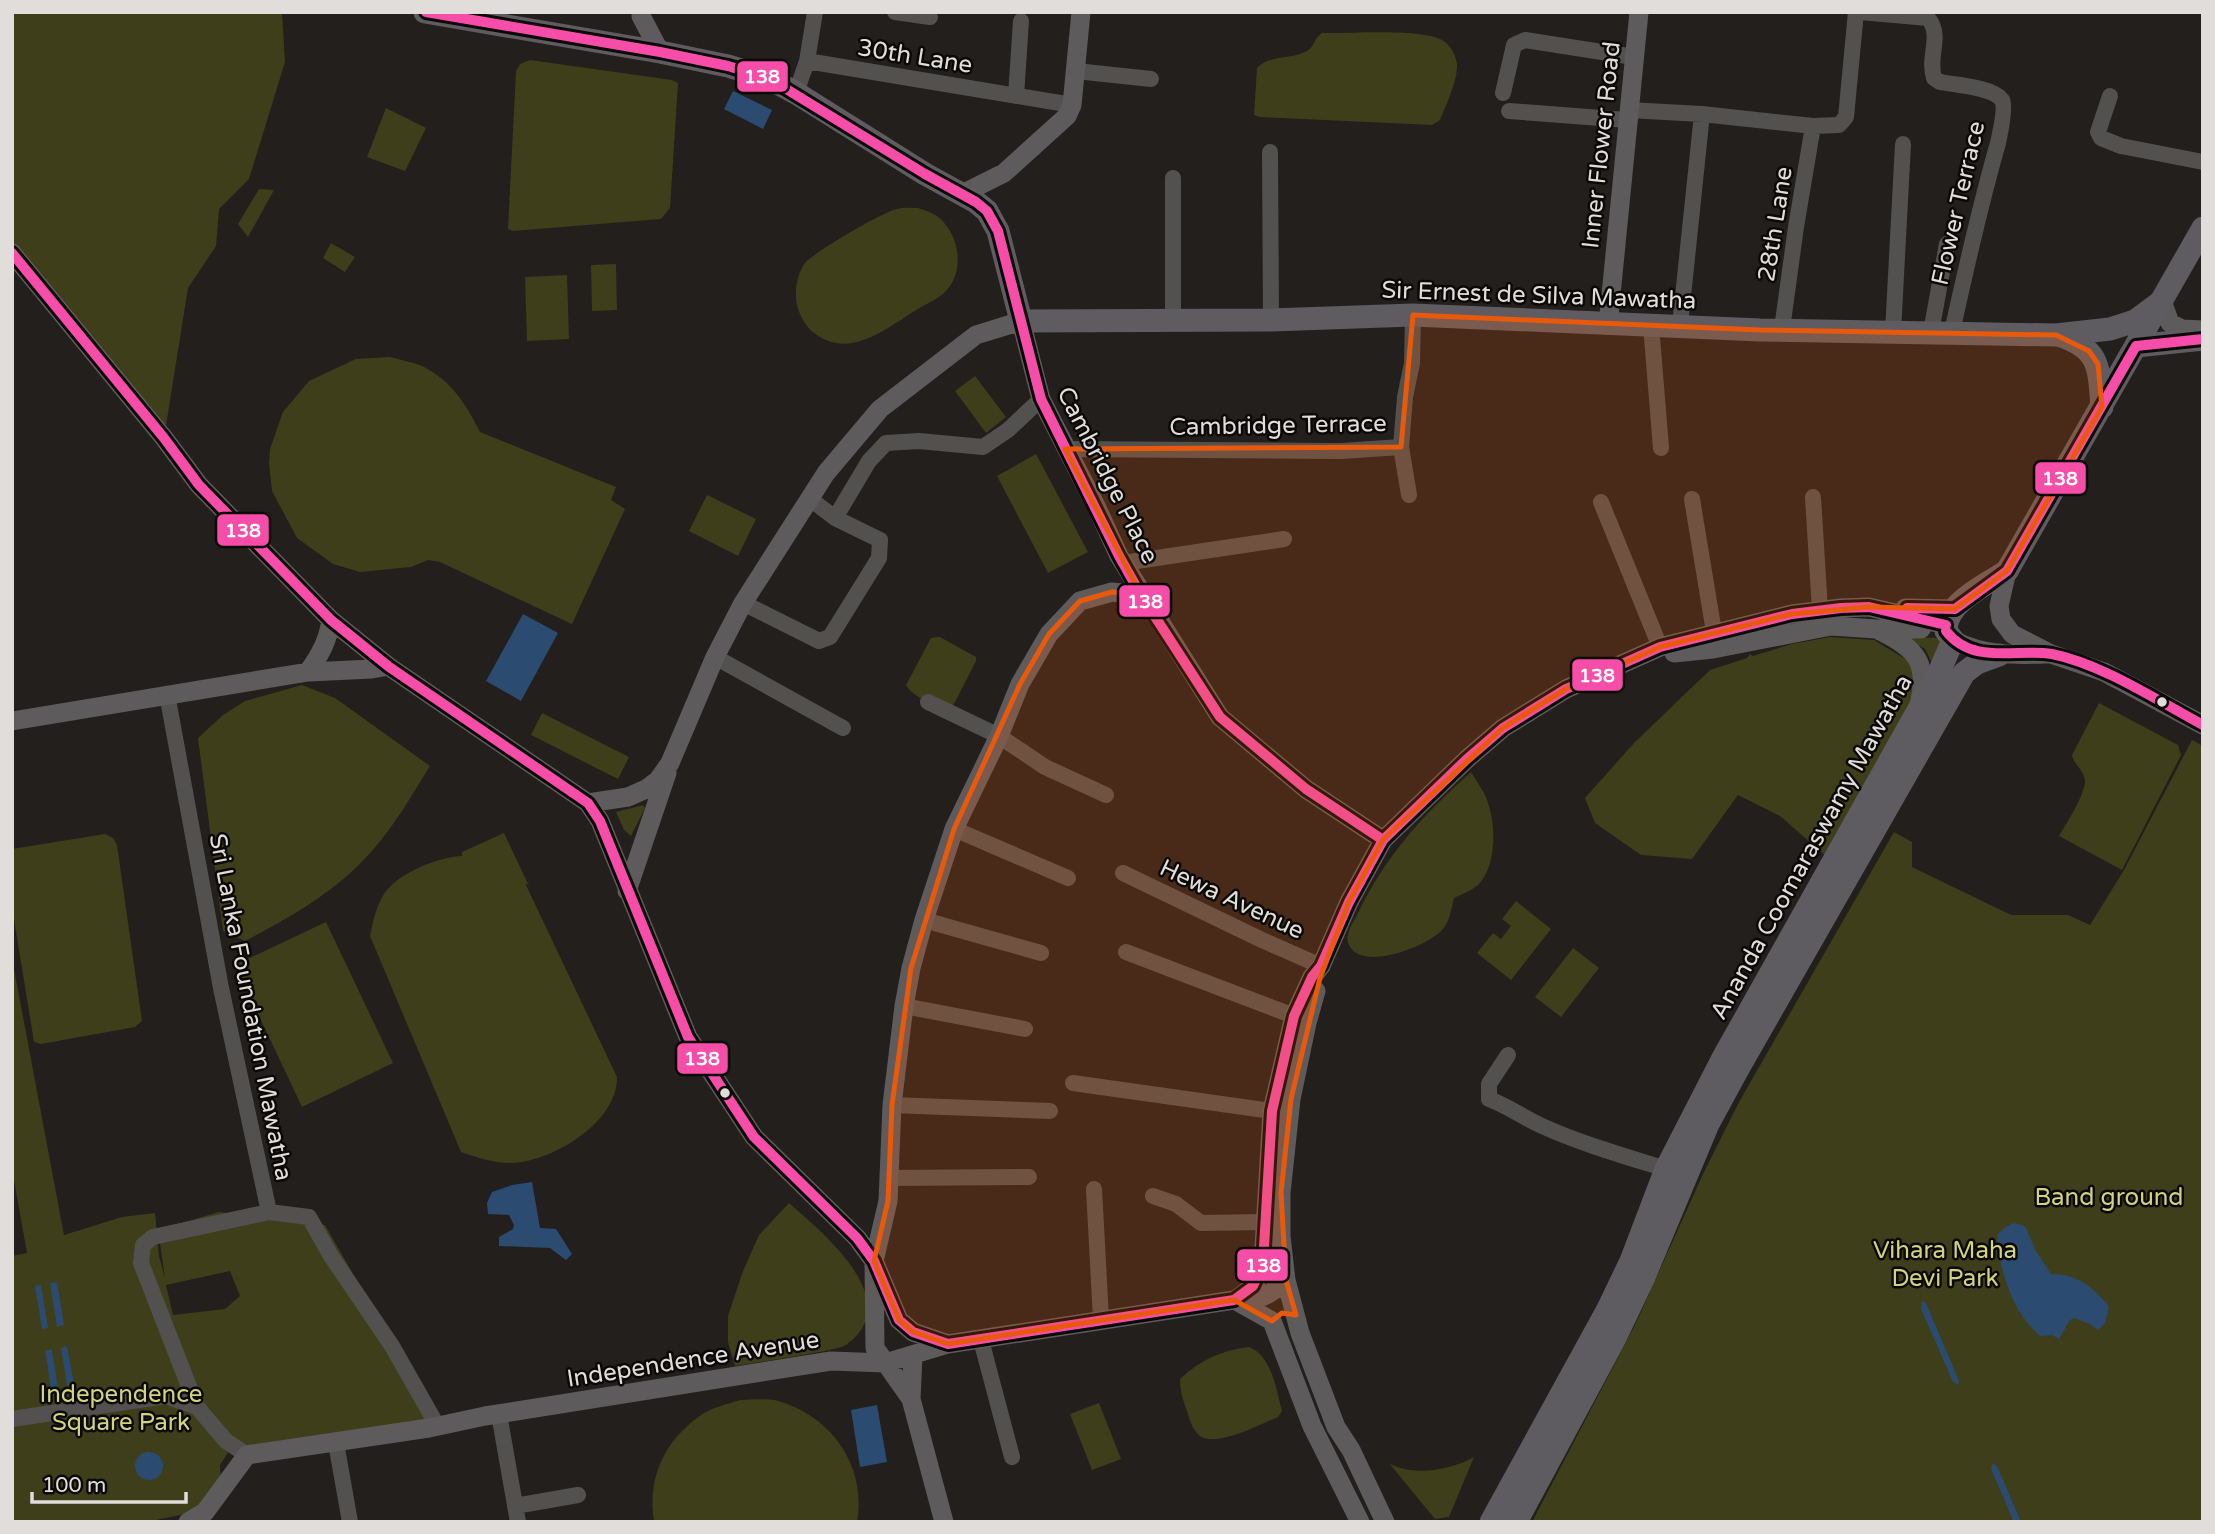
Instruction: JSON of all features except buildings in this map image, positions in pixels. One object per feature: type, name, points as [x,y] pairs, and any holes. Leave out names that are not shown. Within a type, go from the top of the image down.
[{"type":"highway","points":[[425,12],[660,52],[728,66],[770,79],[987,211],[998,231],[1021,321]]},
{"type":"highway","name":"Ananda Coomaraswamy Mawatha","points":[[1491,1522],[1608,1309],[1631,1261],[1666,1169],[1723,1058],[1917,713],[1950,626],[1962,602],[2007,571],[2203,228]]},
{"type":"highway","name":"Sir Ernest de Silva Mawatha","points":[[1021,321],[1271,320],[1413,315],[1608,325],[2056,335],[2110,329],[2135,321],[2162,300]]},
{"type":"highway","name":"Sir Ernest de Silva Mawatha","points":[[2056,335],[2077,341],[2089,351],[2098,364],[2102,407]]},
{"type":"highway","points":[[2136,346],[2203,339]]},
{"type":"highway","name":"Ananda Coomaraswamy Mawatha","points":[[1516,1522],[1615,1338],[1644,1277],[1708,1124],[1739,1067],[1964,673],[1977,663],[1999,655]]},
{"type":"main road","points":[[962,194],[1004,173],[1067,116],[1072,105],[1081,12]]},
{"type":"main road","name":"Inner Flower Road","points":[[1608,325],[1639,12]]},
{"type":"main road","points":[[627,46],[640,13]]},
{"type":"main road","points":[[640,13],[660,52]]},
{"type":"main road","points":[[991,218],[996,192],[1004,173]]},
{"type":"main road","points":[[12,253],[164,438],[199,485],[331,620],[388,666],[589,803],[600,821],[688,1037],[708,1070],[754,1137],[857,1238],[874,1261],[899,1320],[913,1332],[948,1344]]},
{"type":"main road","points":[[2162,300],[2170,323],[2182,329],[2203,330]]},
{"type":"main road","points":[[627,891],[670,763],[715,657],[743,603],[825,473],[880,410],[976,335],[1021,321]]},
{"type":"main road","name":"Cambridge Place","points":[[1021,321],[1041,399],[1065,449],[1123,564],[1220,717],[1306,789],[1383,840]]},
{"type":"main road","points":[[2007,571],[1998,606],[2005,626],[2017,638],[2051,654],[2104,672],[2201,722]]},
{"type":"main road","points":[[911,1399],[875,1348],[874,1261],[888,1201],[892,1105],[904,1006],[924,920],[954,829],[999,736],[1020,684],[1049,634],[1080,601],[1112,592],[1142,594]]},
{"type":"main road","points":[[1385,1522],[1352,1450],[1336,1427],[1296,1315],[1286,1279],[1280,1193],[1291,1099],[1321,966],[1349,902],[1383,840],[1503,728],[1566,689],[1660,647],[1792,614],[1869,607],[1950,626],[1967,647],[1999,655],[2051,654]]},
{"type":"main road","points":[[309,672],[329,635],[331,620]]},
{"type":"main road","points":[[1638,656],[1713,649],[1831,626],[1876,629],[1950,626]]},
{"type":"main road","points":[[1876,629],[1903,642],[1917,657],[1921,666],[1923,687],[1917,713]]},
{"type":"main road","points":[[12,720],[309,672],[388,666]]},
{"type":"main road","points":[[589,803],[628,797],[646,789],[658,780],[670,763]]},
{"type":"main road","points":[[1321,966],[1312,977],[1294,1016],[1272,1111],[1263,1264],[1253,1287],[1234,1300],[1272,1321],[1312,1426],[1360,1522]]},
{"type":"main road","points":[[1271,1135],[1285,1153]]},
{"type":"main road","name":"Independence Avenue","points":[[247,1455],[438,1427],[499,1414],[831,1362],[885,1363],[948,1344],[1101,1319],[1234,1300],[1254,1300],[1263,1297],[1286,1279]]},
{"type":"main road","points":[[1272,1321],[1282,1313],[1296,1315]]},
{"type":"main road","points":[[913,1356],[911,1399],[944,1522]]},
{"type":"main road","points":[[188,1522],[205,1512],[247,1455]]},
{"type":"street","points":[[796,93],[807,61],[815,12]]},
{"type":"street","points":[[895,12],[930,17]]},
{"type":"street","points":[[1509,111],[1628,115],[1702,114],[1813,126],[1839,125],[1846,117],[1858,12],[1930,15]]},
{"type":"street","name":"Flower Terrace","points":[[1930,15],[1936,33],[1930,66],[1934,78],[1940,82],[1989,91],[2001,99],[2003,104],[2000,134],[1974,229],[1941,332]]},
{"type":"street","points":[[1016,96],[1021,20]]},
{"type":"street","points":[[1503,93],[1514,45],[1525,40],[1634,57]]},
{"type":"street","name":"30th Lane","points":[[807,61],[1072,105]]},
{"type":"street","points":[[1076,71],[1151,79]]},
{"type":"street","points":[[2110,96],[2098,132],[2101,138],[2121,146],[2203,162]]},
{"type":"street","points":[[1679,325],[1702,114]]},
{"type":"street","name":"28th Lane","points":[[1782,329],[1813,126]]},
{"type":"street","points":[[1892,332],[1903,144]]},
{"type":"street","points":[[1270,152],[1271,320]]},
{"type":"street","points":[[1173,178],[1173,320]]},
{"type":"street","points":[[1941,332],[1947,244]]},
{"type":"street","name":"Cambridge Terrace","points":[[1065,449],[1341,451],[1401,447],[1405,397],[1412,363],[1413,315]]},
{"type":"street","points":[[1651,325],[1661,448]]},
{"type":"street","points":[[835,517],[869,461],[886,443],[919,441],[983,447],[1008,430],[1041,399]]},
{"type":"street","points":[[1401,447],[1409,495]]},
{"type":"street","points":[[1812,497],[1820,610]]},
{"type":"street","points":[[743,603],[819,641],[830,637],[880,558],[880,540],[835,517],[809,498]]},
{"type":"street","points":[[1692,499],[1714,632]]},
{"type":"street","points":[[1601,502],[1660,647]]},
{"type":"street","points":[[1123,564],[1284,539]]},
{"type":"street","points":[[715,657],[843,727]]},
{"type":"street","name":"Sri Lanka Foundation Mawatha","points":[[167,694],[221,988],[269,1212],[309,1217],[331,1256],[392,1346],[438,1427]]},
{"type":"street","points":[[928,702],[999,736],[1045,766],[1106,795]]},
{"type":"street","points":[[954,829],[1068,878]]},
{"type":"street","name":"Hewa Avenue","points":[[1123,873],[1321,966]]},
{"type":"street","points":[[924,920],[1041,953]]},
{"type":"street","points":[[1126,952],[1294,1016]]},
{"type":"street","points":[[904,1006],[1025,1029]]},
{"type":"street","points":[[1508,1055],[1489,1084],[1489,1099],[1539,1125],[1590,1145],[1666,1169]]},
{"type":"street","points":[[1073,1083],[1272,1111]]},
{"type":"street","points":[[892,1105],[1050,1111]]},
{"type":"street","points":[[890,1178],[1029,1177]]},
{"type":"street","points":[[1094,1189],[1101,1319]]},
{"type":"street","points":[[1153,1196],[1176,1204],[1201,1223],[1264,1222]]},
{"type":"street","points":[[247,1455],[226,1441],[197,1407],[141,1263],[142,1245],[153,1237],[269,1212]]},
{"type":"street","points":[[981,1340],[1012,1457]]},
{"type":"street","points":[[12,1419],[166,1396],[197,1407]]},
{"type":"street","points":[[499,1414],[516,1514],[578,1495]]},
{"type":"street","points":[[336,1443],[350,1522]]},
{"type":"highlighted area","points":[[1413,315],[1760,330],[2056,335],[2089,351],[2098,364],[2102,407],[2007,571],[1955,609],[1869,607],[1792,614],[1660,647],[1566,689],[1503,728],[1383,840],[1349,902],[1320,978],[1291,1099],[1281,1193],[1286,1280],[1296,1315],[1282,1313],[1272,1321],[1234,1300],[948,1344],[913,1332],[899,1320],[874,1261],[888,1201],[892,1105],[911,968],[954,829],[1020,684],[1049,634],[1080,601],[1112,592],[1141,595],[1065,449],[1401,447]]},
{"type":"green space","points":[[12,12],[282,12],[285,62],[249,179],[219,209],[216,246],[188,288],[164,438],[12,253]]},
{"type":"green space","points":[[1322,33],[1417,34],[1445,42],[1455,56],[1457,68],[1453,88],[1440,120],[1432,125],[1254,115],[1257,68],[1268,61],[1307,51]]},
{"type":"green space","points":[[530,60],[678,83],[670,208],[661,219],[513,231],[508,229],[516,71],[520,64]]},
{"type":"green space","points":[[386,108],[426,128],[405,171],[367,157]]},
{"type":"green space","points":[[259,189],[274,190],[248,237],[238,224]]},
{"type":"green space","points":[[918,208],[940,218],[954,240],[958,258],[951,285],[935,299],[862,341],[838,343],[814,333],[802,318],[796,302],[797,281],[805,263],[834,242],[890,211]]},
{"type":"green space","points":[[331,243],[355,257],[345,272],[323,258]]},
{"type":"green space","points":[[616,264],[617,310],[592,311],[591,265]]},
{"type":"green space","points":[[567,275],[569,339],[527,341],[525,277]]},
{"type":"green space","points":[[390,357],[422,366],[441,378],[463,403],[480,432],[616,487],[611,500],[625,509],[572,624],[440,562],[428,560],[411,567],[360,572],[333,564],[297,538],[272,491],[270,449],[283,412],[309,381],[356,359]]},
{"type":"green space","points":[[975,376],[1006,417],[986,433],[955,391]]},
{"type":"green space","points":[[1036,454],[1088,552],[1048,573],[997,476]]},
{"type":"green space","points":[[707,495],[756,519],[738,556],[689,531]]},
{"type":"green space","points":[[940,637],[976,657],[950,708],[925,701],[906,685],[931,638]]},
{"type":"green space","points":[[1830,637],[1874,640],[1912,663],[1920,688],[1827,857],[1780,816],[1738,795],[1692,859],[1641,855],[1595,823],[1585,798],[1634,743],[1710,670],[1747,658],[1750,654],[1753,656],[1792,644]]},
{"type":"green space","points":[[1906,637],[1941,638],[1934,667],[1925,649]]},
{"type":"green space","points":[[302,685],[335,698],[430,766],[388,831],[344,879],[313,902],[245,941],[223,931],[198,738],[223,715],[245,701]]},
{"type":"green space","points":[[2099,703],[2178,745],[2181,755],[2122,870],[2059,836],[2082,793],[2085,780],[2072,755]]},
{"type":"green space","points":[[542,713],[629,757],[618,779],[531,735]]},
{"type":"green space","name":"Vihara Maha Devi Park","points":[[2192,740],[2203,746],[2203,1522],[1532,1522],[1635,1325],[1703,1174],[1739,1102],[1894,832],[1912,842],[1912,867],[2011,915],[2068,915],[2090,925],[2124,870]]},
{"type":"green space","points":[[1471,772],[1486,797],[1493,826],[1493,847],[1484,877],[1478,885],[1454,898],[1446,925],[1432,938],[1408,950],[1379,957],[1356,953],[1349,945],[1348,933],[1380,874],[1421,821]]},
{"type":"green space","points":[[643,805],[645,808],[631,836],[624,830],[616,812]]},
{"type":"green space","points":[[504,833],[617,1077],[614,1094],[606,1110],[579,1137],[544,1156],[510,1163],[491,1161],[461,1152],[370,936],[381,899],[399,879],[430,863],[462,856],[462,852]]},
{"type":"green space","points":[[105,834],[113,838],[117,845],[142,1021],[135,1027],[41,1044],[34,1042],[12,907],[12,849]]},
{"type":"green space","points":[[1516,901],[1551,929],[1511,980],[1477,953],[1493,933],[1501,939],[1511,926],[1502,919]]},
{"type":"green space","points":[[326,922],[393,1063],[302,1107],[235,965]]},
{"type":"green space","points":[[1573,948],[1599,968],[1561,1017],[1535,997]]},
{"type":"green space","name":"Independence Square Park","points":[[12,958],[64,1235],[122,1217],[155,1213],[159,1256],[165,1278],[158,1230],[219,1212],[325,1225],[380,1321],[430,1419],[229,1451],[220,1465],[221,1480],[199,1511],[146,1522],[12,1522],[12,1256],[27,1253],[12,1169]],"holes":[[[230,1271],[240,1296],[225,1309],[173,1315],[166,1285]]]},
{"type":"green space","points":[[789,1203],[821,1232],[853,1269],[864,1289],[868,1308],[862,1327],[846,1345],[839,1348],[735,1366],[728,1342],[728,1316],[759,1235]]},
{"type":"green space","points":[[1249,1347],[1257,1351],[1268,1365],[1282,1411],[1278,1417],[1227,1437],[1207,1439],[1200,1436],[1190,1421],[1180,1379],[1195,1366],[1212,1357]]},
{"type":"green space","points":[[740,1400],[778,1401],[815,1418],[829,1431],[842,1446],[851,1464],[859,1502],[857,1522],[654,1522],[653,1489],[656,1474],[669,1447],[690,1423],[704,1413]]},
{"type":"green space","points":[[1099,1403],[1121,1459],[1092,1470],[1070,1414]]},
{"type":"green space","points":[[1474,1457],[1449,1517],[1435,1519],[1389,1463],[1420,1471],[1455,1465]]},
{"type":"water","points":[[733,91],[772,110],[763,129],[724,109]]},
{"type":"water","points":[[523,614],[558,633],[521,701],[486,681]]},
{"type":"water","points":[[532,1182],[540,1228],[556,1229],[572,1254],[566,1260],[550,1248],[499,1246],[499,1237],[513,1229],[514,1225],[509,1215],[488,1214],[487,1203],[492,1192]]},
{"type":"water","points":[[2013,1223],[2025,1226],[2036,1251],[2051,1274],[2077,1279],[2097,1293],[2109,1307],[2105,1323],[2098,1330],[2074,1318],[2059,1339],[2052,1335],[2040,1336],[2021,1315],[2004,1276],[1997,1235]]},
{"type":"water","points":[[57,1282],[64,1325],[57,1327],[50,1283]]},
{"type":"water","points":[[41,1285],[48,1328],[42,1329],[35,1286]]},
{"type":"water","points":[[1922,1301],[1926,1303],[1959,1381],[1958,1385],[1953,1382],[1921,1309]]},
{"type":"water","points":[[67,1346],[75,1390],[68,1391],[61,1348]]},
{"type":"water","points":[[45,1350],[52,1350],[59,1394],[52,1395]]},
{"type":"water","points":[[877,1405],[887,1462],[860,1467],[851,1410]]},
{"type":"water","points":[[149,1452],[159,1456],[163,1466],[159,1476],[149,1480],[139,1476],[135,1466],[139,1456]]},
{"type":"water","points":[[1993,1463],[1997,1466],[2021,1522],[2014,1522],[1991,1469]]},
{"type":"transit line","name":"138","points":[[426,12],[660,52],[728,66],[770,79],[987,211],[998,231],[1041,399],[1141,595],[1220,717],[1306,789],[1383,840]]},
{"type":"transit line","name":"138","points":[[12,253],[164,438],[199,485],[331,620],[388,666],[588,803],[600,821],[688,1037],[754,1137],[857,1238],[874,1261],[899,1320],[913,1332],[948,1344],[1234,1300],[1253,1286],[1263,1264],[1272,1111],[1294,1016],[1312,977],[1321,966],[1349,902],[1383,840],[1503,728],[1566,689],[1660,647],[1792,614],[1869,607],[1946,625]]},
{"type":"transit line","name":"138","points":[[1907,608],[1955,609],[2007,571],[2136,346],[2203,339]]},
{"type":"transit line","name":"138","points":[[1946,631],[1957,642],[1982,652],[2052,654],[2071,659],[2129,684],[2203,725]]},
{"type":"park label","name":"Band ground","points":[[2109,1197]]}]
